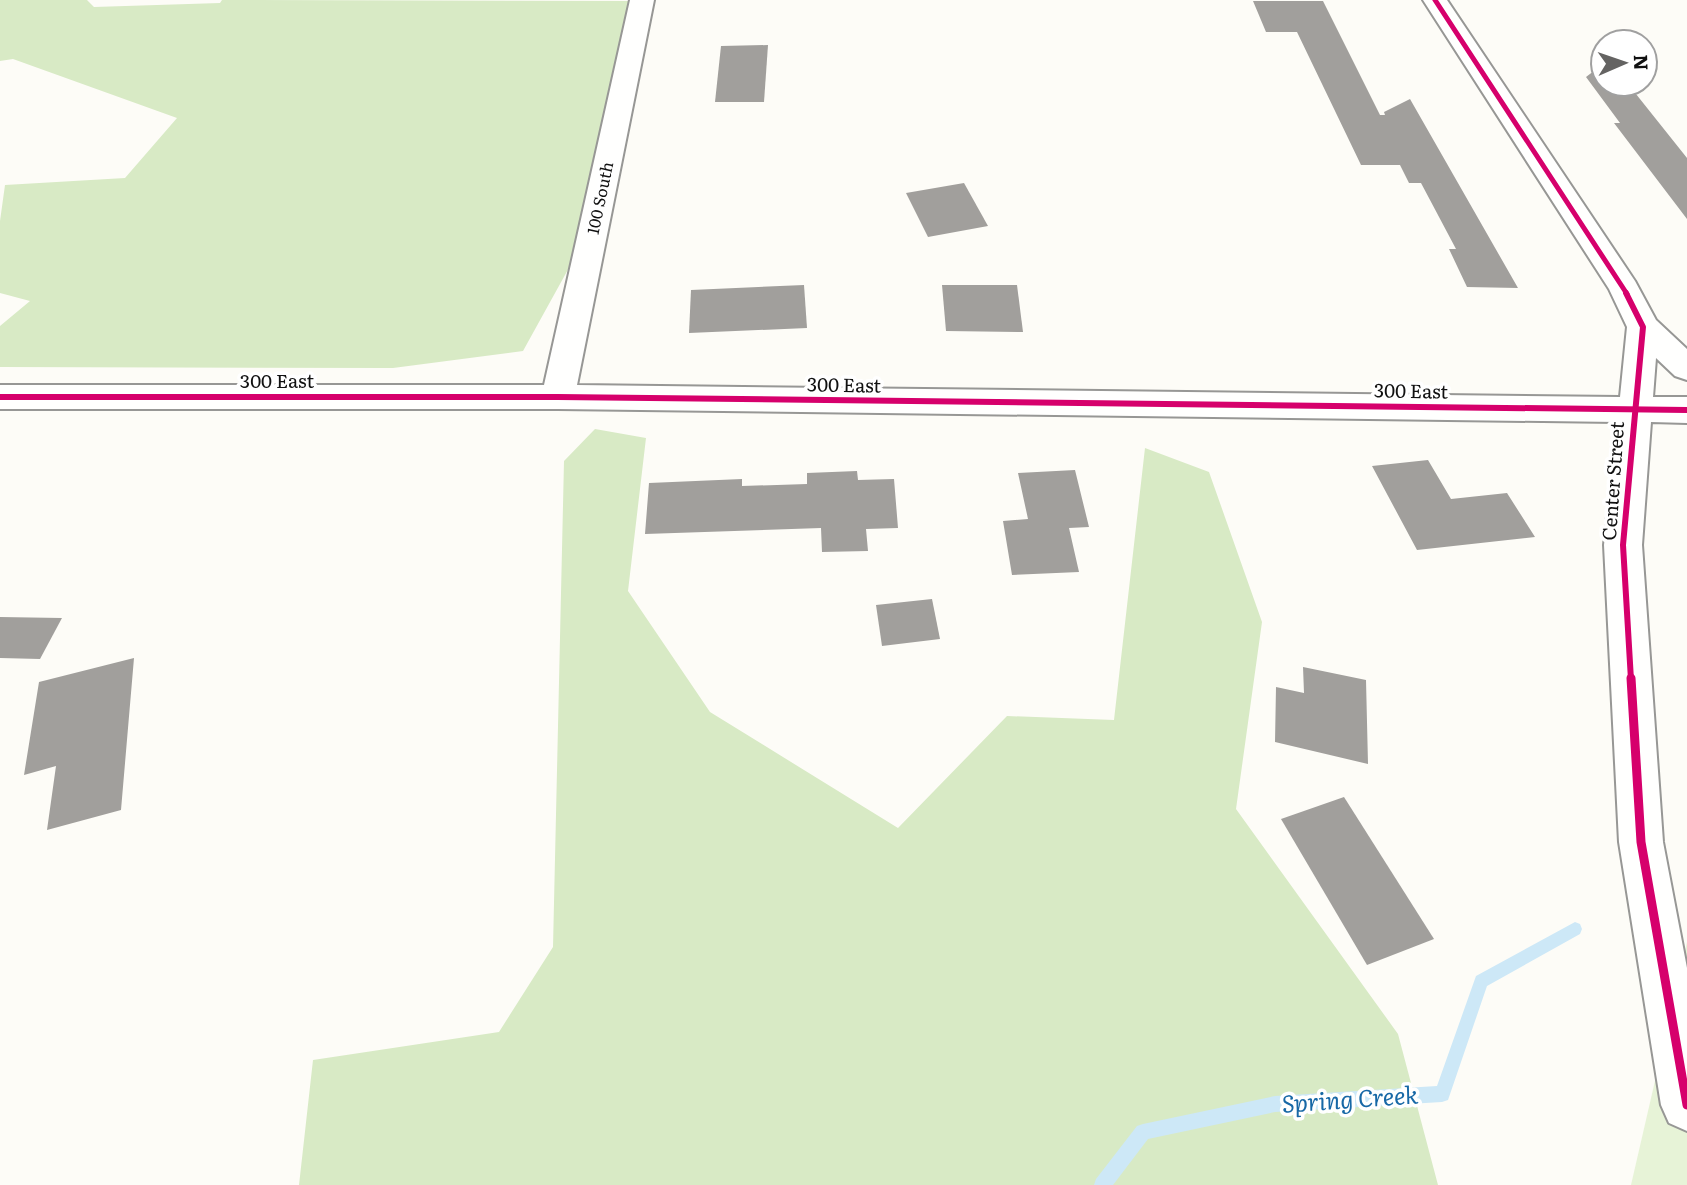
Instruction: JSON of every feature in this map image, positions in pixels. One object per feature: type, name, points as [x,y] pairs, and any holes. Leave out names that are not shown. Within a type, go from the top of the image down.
[{"type":"street","name":"100 South","points":[[558,397],[642,0]]},
{"type":"street","points":[[1435,0],[1624,288],[1643,327],[1687,368]]},
{"type":"street","name":"Center Street","points":[[1643,327],[1623,545],[1641,842],[1687,1105]]},
{"type":"street","name":"300 East","points":[[0,397],[558,397],[1687,410]]},
{"type":"green space","points":[[0,0],[87,0],[94,7],[220,3],[222,0],[632,1],[581,246],[523,351],[393,368],[0,367],[0,326],[30,301],[0,293],[0,221],[5,185],[125,178],[177,118],[13,59],[0,61]]},
{"type":"green space","points":[[595,429],[646,438],[628,591],[710,712],[898,828],[1007,716],[1114,720],[1145,448],[1209,472],[1262,622],[1236,809],[1398,1034],[1438,1185],[299,1185],[313,1060],[499,1032],[553,947],[564,461]]},
{"type":"green space","points":[[1687,942],[1687,1185],[1631,1185]]},
{"type":"building","points":[[1253,1],[1323,1],[1380,115],[1385,115],[1384,112],[1410,99],[1518,288],[1467,287],[1449,249],[1456,249],[1421,183],[1409,183],[1400,165],[1361,165],[1297,32],[1266,32]]},
{"type":"building","points":[[768,45],[764,102],[715,102],[721,46]]},
{"type":"building","points":[[1602,98],[1639,98],[1687,158],[1687,219],[1614,123],[1620,123]]},
{"type":"building","points":[[964,183],[988,226],[928,237],[906,193]]},
{"type":"building","points":[[804,285],[807,328],[689,333],[691,290]]},
{"type":"building","points":[[942,285],[1017,285],[1023,332],[946,331]]},
{"type":"building","points":[[1428,460],[1451,499],[1507,493],[1535,537],[1417,550],[1372,466]]},
{"type":"building","points":[[1075,470],[1089,527],[1069,528],[1079,572],[1012,575],[1003,521],[1028,519],[1018,473]]},
{"type":"building","points":[[857,471],[858,480],[894,479],[898,528],[866,529],[868,551],[822,552],[821,528],[645,534],[649,483],[742,479],[742,486],[807,484],[807,473]]},
{"type":"building","points":[[932,599],[940,639],[882,646],[876,605]]},
{"type":"building","points":[[0,617],[62,618],[40,659],[0,658]]},
{"type":"building","points":[[134,658],[121,810],[47,830],[56,766],[24,775],[39,682]]},
{"type":"building","points":[[1303,667],[1366,680],[1368,764],[1275,742],[1276,687],[1304,693]]},
{"type":"building","points":[[1344,797],[1434,939],[1367,965],[1281,819]]},
{"type":"waterway","name":"Spring Creek","points":[[1102,1185],[1143,1132],[1275,1104],[1442,1094],[1481,981],[1575,929]]},
{"type":"cycle path","points":[[1435,0],[1624,288],[1643,327],[1623,545],[1641,842],[1687,1105]]},
{"type":"cycle path","points":[[0,397],[558,397],[1687,410]]}]
